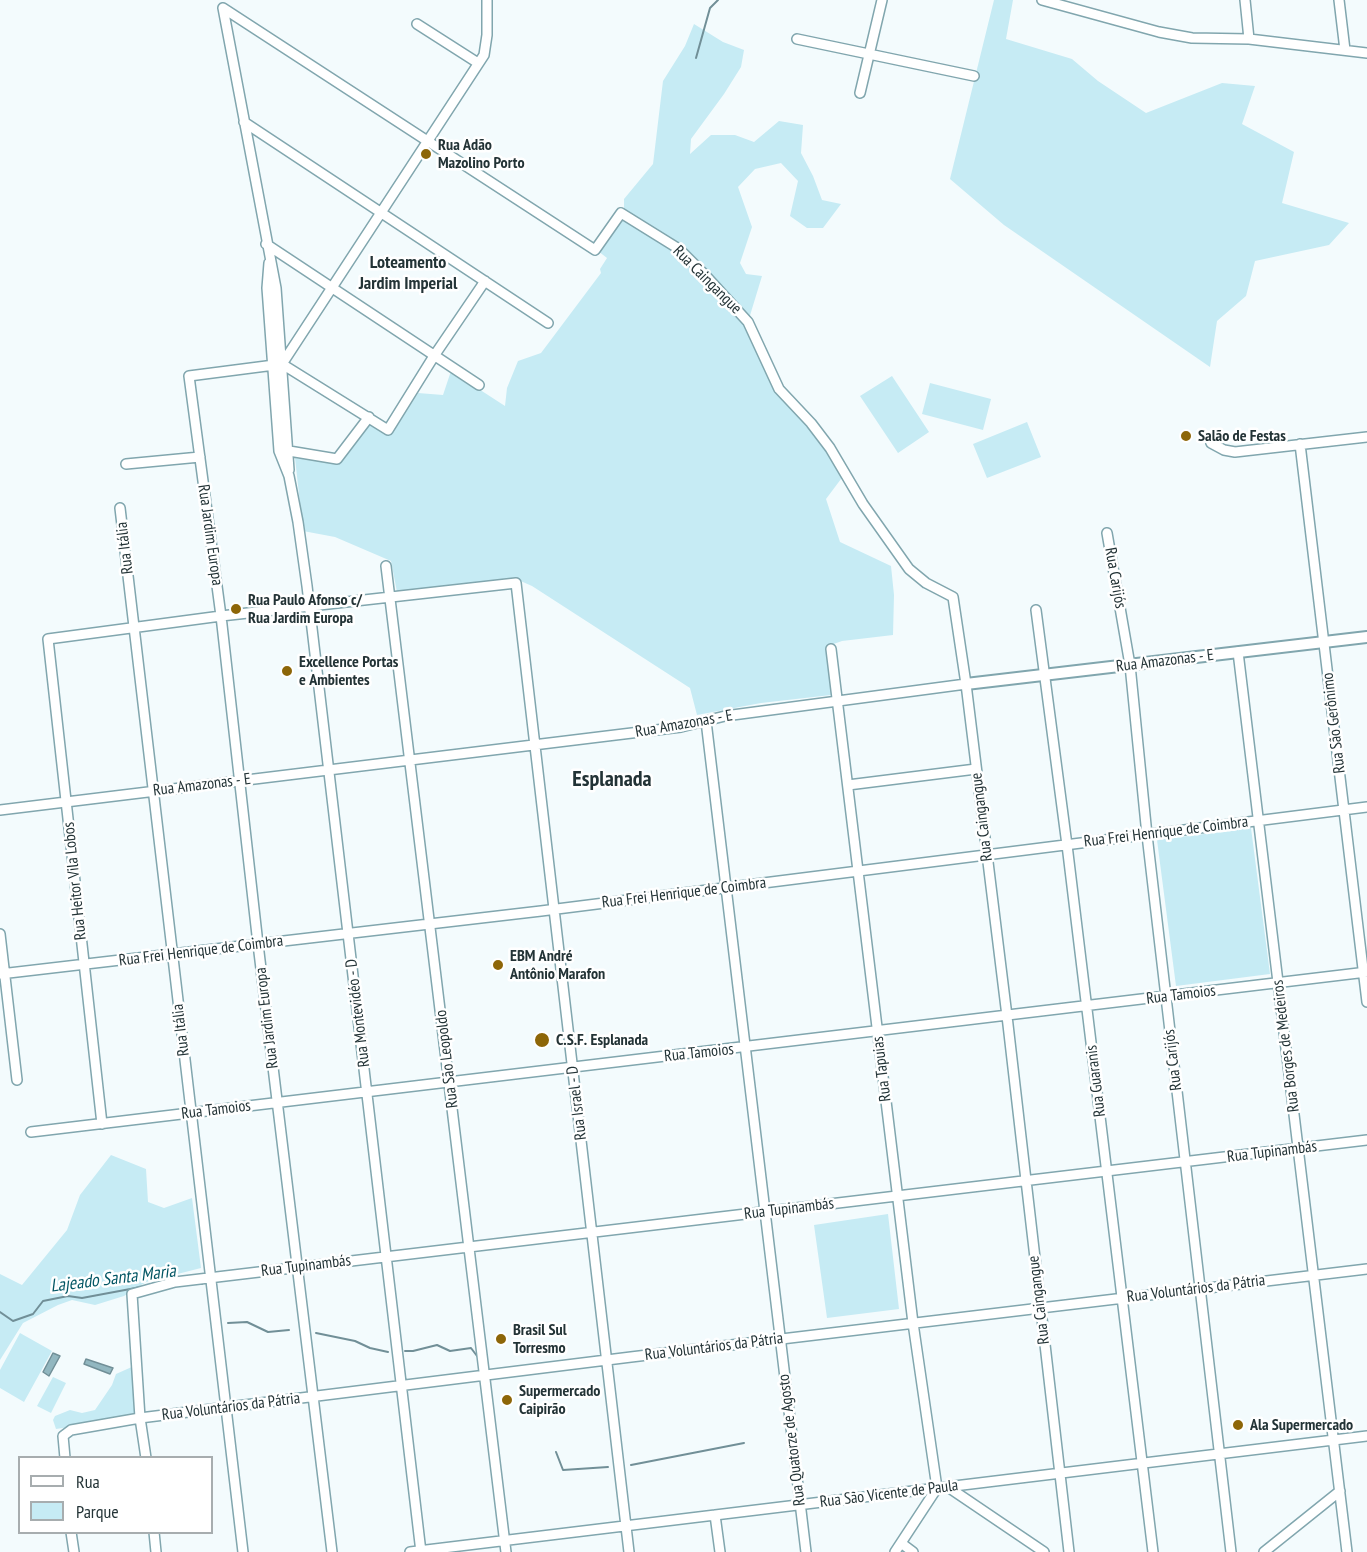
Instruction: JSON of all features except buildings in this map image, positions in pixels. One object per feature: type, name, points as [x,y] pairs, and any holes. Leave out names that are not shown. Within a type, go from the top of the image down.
[{"type":"street","points":[[485,281],[388,429],[278,364],[382,213],[481,59],[487,35],[487,0]]},
{"type":"street","points":[[860,93],[882,0]]},
{"type":"street","points":[[1042,0],[1159,32],[1192,38],[1250,39],[1367,53]]},
{"type":"street","points":[[1245,0],[1250,39]]},
{"type":"street","points":[[1339,0],[1345,50]]},
{"type":"street","name":"Rua Montevidéo - D","points":[[421,1551],[310,606],[289,476],[289,451],[274,319],[276,288],[269,262],[223,8],[429,142]]},
{"type":"street","points":[[417,24],[481,59]]},
{"type":"street","points":[[797,39],[974,76]]},
{"type":"street","points":[[244,122],[548,323]]},
{"type":"street","name":"Rua Caingangue","points":[[429,142],[595,250],[621,213],[679,249],[748,322],[779,389],[811,423],[830,448],[863,504],[909,569],[926,583],[953,597],[987,855],[1069,1552]]},
{"type":"street","points":[[266,244],[479,385]]},
{"type":"street","name":"Rua Montevidéo - D","points":[[278,364],[279,452],[289,476]]},
{"type":"street","name":"Rua Jardim Europa","points":[[278,364],[189,376],[221,616],[258,944],[332,1552]]},
{"type":"street","points":[[289,451],[337,459],[369,417]]},
{"type":"street","points":[[1211,443],[1224,450],[1235,452],[1367,437]]},
{"type":"street","name":"Rua São Gerônimo","points":[[1300,444],[1367,1002]]},
{"type":"street","points":[[126,464],[200,457]]},
{"type":"street","name":"Rua Itália","points":[[120,508],[243,1552]]},
{"type":"street","name":"Rua Carijós","points":[[1107,533],[1130,665],[1147,835],[1231,1552]]},
{"type":"street","name":"Rua São Leopoldo","points":[[386,566],[506,1552]]},
{"type":"street","name":"Rua Israel - D","points":[[391,597],[516,583],[629,1552]]},
{"type":"street","points":[[134,628],[391,597]]},
{"type":"street","name":"Rua Guaranis","points":[[1036,610],[1153,1552]]},
{"type":"street","name":"Rua Heitor Vila Lobos","points":[[102,1124],[48,639],[134,628]]},
{"type":"street","name":"Rua Amazonas - E","points":[[0,810],[681,727],[725,716],[966,684],[1367,637]]},
{"type":"street","name":"Rua Tapuias","points":[[831,649],[913,1323],[937,1488]]},
{"type":"street","name":"Rua Borges de Medeiros","points":[[1238,652],[1347,1552]]},
{"type":"street","name":"Rua Quatorze de Agosto","points":[[706,721],[806,1552]]},
{"type":"street","points":[[848,785],[976,769]]},
{"type":"street","name":"Rua Frei Henrique de Coimbra","points":[[2,974],[554,910],[1367,807]]},
{"type":"street","points":[[0,934],[2,974],[17,1080]]},
{"type":"street","name":"Rua Tamoios","points":[[31,1132],[1365,972]]},
{"type":"street","name":"Rua Tupinambás","points":[[140,1418],[132,1294],[175,1282],[1367,1140]]},
{"type":"street","name":"Rua Voluntários da Pátria","points":[[65,1456],[63,1436],[71,1430],[140,1418],[1367,1269]]},
{"type":"street","points":[[140,1418],[146,1456]]},
{"type":"street","name":"Rua São Vicente de Paula","points":[[410,1552],[1367,1436]]},
{"type":"street","points":[[948,1487],[1044,1552]]},
{"type":"street","points":[[895,1552],[937,1488]]},
{"type":"street","points":[[1264,1552],[1341,1491]]},
{"type":"street","points":[[715,1515],[720,1552]]},
{"type":"street","points":[[71,1534],[74,1552]]},
{"type":"street","points":[[154,1534],[156,1552]]},
{"type":"street","points":[[901,1543],[913,1552]]},
{"type":"green space","points":[[994,0],[1013,0],[1006,39],[1072,59],[1098,81],[1146,113],[1222,83],[1255,86],[1242,124],[1294,152],[1282,203],[1349,223],[1329,245],[1255,261],[1246,296],[1217,321],[1210,367],[1004,225],[950,179]]},
{"type":"green space","points":[[694,24],[723,42],[744,50],[741,67],[691,139],[690,154],[711,135],[735,135],[754,142],[779,121],[803,125],[801,153],[822,200],[841,204],[823,228],[807,228],[790,216],[798,181],[781,163],[755,169],[738,187],[752,227],[740,263],[746,274],[762,276],[748,322],[779,389],[811,423],[844,475],[826,499],[840,542],[891,566],[894,595],[893,635],[842,641],[828,646],[831,695],[761,703],[697,715],[690,688],[532,586],[516,579],[397,592],[391,561],[335,537],[303,531],[295,458],[340,464],[370,423],[390,435],[418,393],[443,395],[451,371],[505,406],[507,388],[518,361],[541,353],[601,273],[600,269],[607,258],[598,251],[624,216],[624,199],[653,164],[663,81],[685,46]]},
{"type":"green space","points":[[892,376],[929,432],[898,453],[860,396]]},
{"type":"green space","points":[[930,383],[991,399],[983,430],[922,414]]},
{"type":"green space","points":[[1027,422],[1041,457],[987,478],[973,444]]},
{"type":"green space","points":[[1251,828],[1270,974],[1176,986],[1157,840]]},
{"type":"green space","points":[[111,1155],[146,1169],[148,1202],[164,1208],[192,1198],[201,1268],[146,1282],[124,1296],[95,1305],[72,1300],[58,1305],[23,1323],[0,1360],[0,1274],[22,1285],[67,1230],[80,1195]]},
{"type":"green space","points":[[888,1214],[899,1309],[827,1318],[814,1225]]},
{"type":"green space","points":[[20,1333],[52,1351],[24,1402],[0,1388],[0,1370]]},
{"type":"green space","points":[[134,1366],[137,1417],[56,1429],[53,1420],[55,1416],[70,1410],[82,1413],[95,1410],[112,1385],[116,1374]]},
{"type":"green space","points":[[53,1377],[66,1383],[51,1413],[37,1406]]},
{"type":"shaded area","points":[[53,1353],[60,1356],[49,1376],[43,1372]]},
{"type":"shaded area","points":[[86,1359],[113,1368],[110,1374],[84,1364]]},
{"type":"waterway","points":[[696,58],[710,8],[718,0]]},
{"type":"waterway","name":"Lajeado Santa Maria","points":[[195,1284],[202,1284]]},
{"type":"waterway","name":"Lajeado Santa Maria","points":[[0,1312],[13,1321],[33,1314],[43,1301],[68,1296],[82,1298],[141,1287]]},
{"type":"waterway","name":"Lajeado Santa Maria","points":[[228,1323],[247,1322],[268,1332],[289,1330]]},
{"type":"waterway","name":"Lajeado Santa Maria","points":[[316,1333],[355,1341],[370,1348],[388,1352]]},
{"type":"waterway","name":"Lajeado Santa Maria","points":[[405,1351],[437,1345],[450,1351],[471,1348],[477,1356]]},
{"type":"waterway","name":"Lajeado Santa Maria","points":[[631,1465],[744,1443]]},
{"type":"waterway","name":"Lajeado Santa Maria","points":[[556,1452],[563,1470],[608,1467]]},
{"type":"place","name":"Rua Adão Mazolino Porto","points":[[426,154]]},
{"type":"place","name":"Salão de Festas","points":[[1186,436]]},
{"type":"place","name":"Rua Paulo Afonso c/ Rua Jardim Europa","points":[[236,609]]},
{"type":"place","name":"Excellence Portas e Ambientes","points":[[287,671]]},
{"type":"place","name":"EBM André Antônio Marafon","points":[[498,965]]},
{"type":"place","name":"C.S.F. Esplanada","points":[[542,1040]]},
{"type":"place","name":"Brasil Sul Torresmo","points":[[501,1339]]},
{"type":"place","name":"Supermercado Caipirão","points":[[507,1400]]},
{"type":"place","name":"Ala Supermercado","points":[[1238,1425]]},
{"type":"district","name":"Loteamento Jardim Imperial","points":[[408,273]]},
{"type":"district","name":"Esplanada","points":[[612,780]]}]
